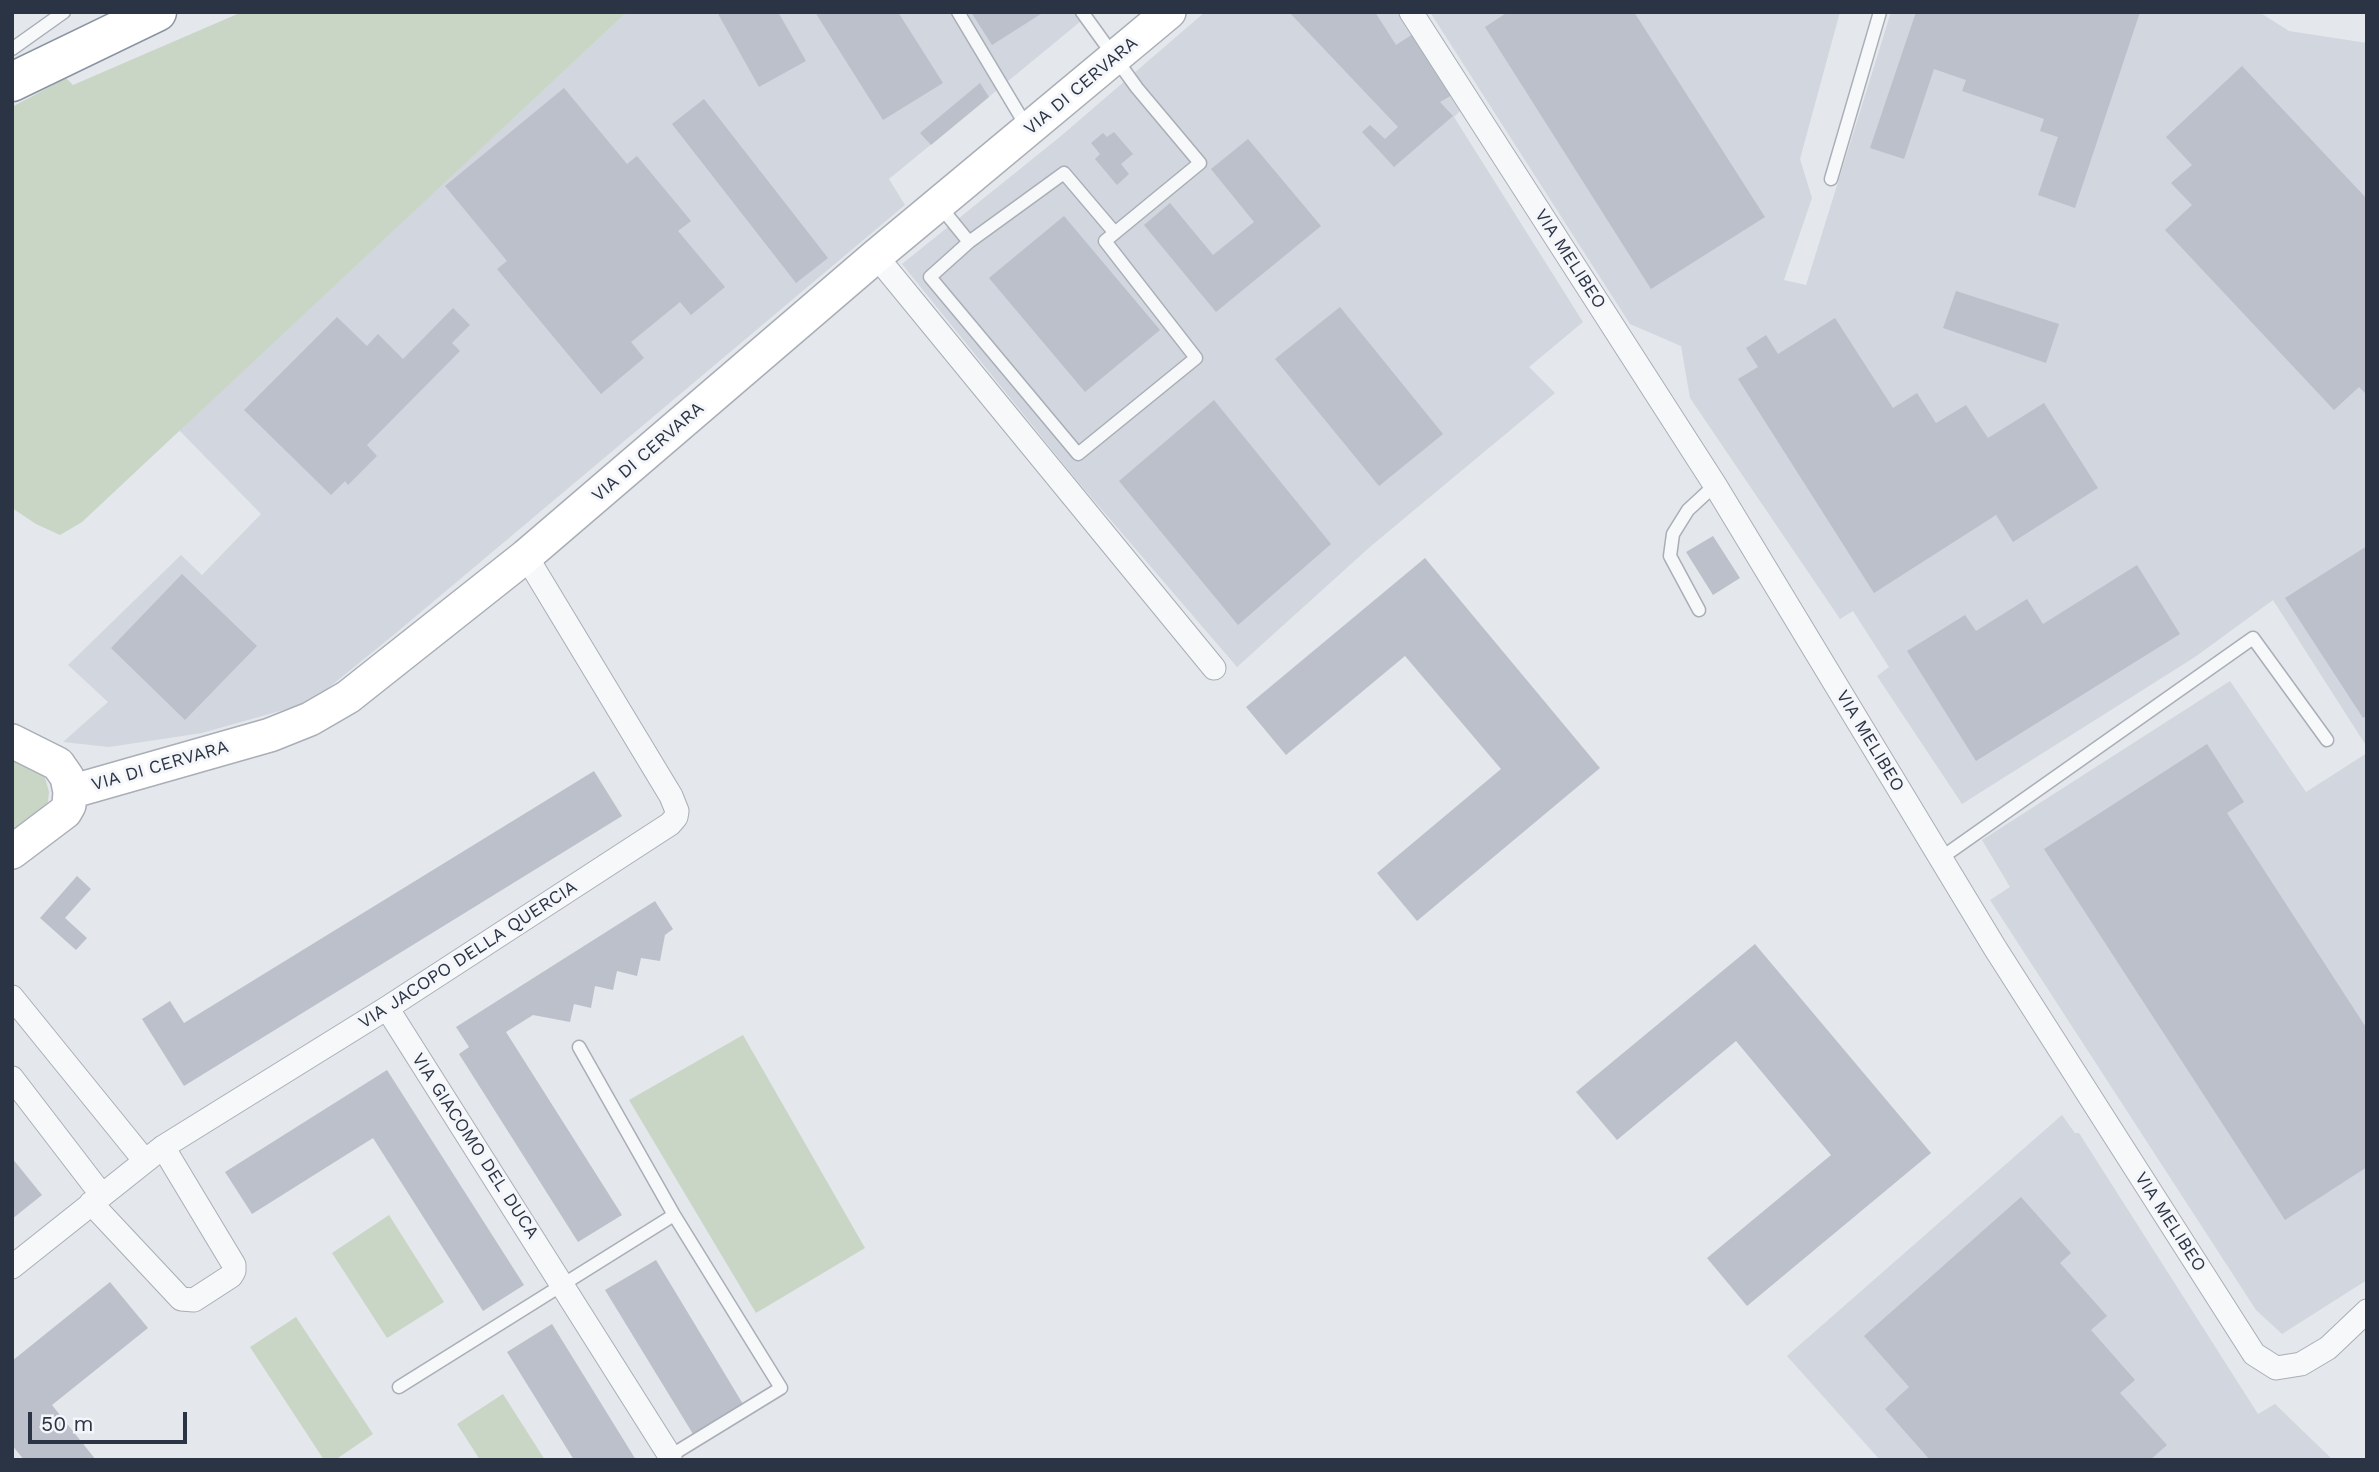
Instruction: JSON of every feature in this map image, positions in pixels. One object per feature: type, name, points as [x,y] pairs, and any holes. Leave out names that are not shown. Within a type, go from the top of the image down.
[{"type":"highway","points":[[12,82],[157,12]]},
{"type":"street","name":"VIA DI CERVARA","points":[[70,792],[270,735],[310,719],[348,697],[526,556],[877,256],[1169,12]]},
{"type":"street","name":"VIA MELIBEO","points":[[1411,12],[1715,485],[2002,959],[2254,1354],[2276,1368],[2301,1364],[2328,1348],[2367,1311]]},
{"type":"street","points":[[877,256],[1214,668]]},
{"type":"street","name":"VIA JACOPO DELLA QUERCIA","points":[[12,1267],[154,1154],[387,1008],[670,824],[676,817],[677,811],[671,796],[526,556]]},
{"type":"street","name":"VIA DI CERVARA","points":[[12,740],[58,764],[67,777],[70,792],[65,813],[12,852]]},
{"type":"street","points":[[12,997],[154,1154],[234,1265],[231,1276],[194,1300],[181,1299],[96,1199],[12,1078]]},
{"type":"street","name":"VIA GIACOMO DEL DUCA","points":[[387,1008],[670,1456]]},
{"type":"lane","points":[[12,48],[64,12]]},
{"type":"lane","points":[[958,12],[1028,130]]},
{"type":"lane","points":[[1082,12],[1114,58],[1200,163],[1115,233],[1105,241],[1196,358],[1078,454],[930,277],[970,242],[1064,173],[1115,233]]},
{"type":"lane","points":[[1831,179],[1880,12]]},
{"type":"lane","points":[[938,205],[970,242]]},
{"type":"lane","points":[[1699,610],[1670,556],[1673,534],[1688,510],[1715,485]]},
{"type":"lane","points":[[1941,858],[2253,638],[2327,740]]},
{"type":"lane","name":"VIA GIACOMO DEL DUCA","points":[[579,1047],[674,1215],[781,1388],[670,1456]]},
{"type":"lane","points":[[400,1387],[674,1215]]},
{"type":"shaded area","points":[[627,12],[1092,12],[889,179],[905,205],[322,693],[294,707],[202,733],[109,747],[63,742],[108,702],[68,665],[181,555],[202,575],[261,514],[179,430]]},
{"type":"shaded area","points":[[1205,12],[1399,12],[1461,110],[1454,117],[1583,322],[1529,367],[1555,393],[1371,546],[1237,667],[1078,482],[902,264],[1061,136]]},
{"type":"shaded area","points":[[1430,12],[1840,12],[1800,159],[1812,198],[1784,280],[1806,285],[1891,12],[2259,12],[2289,31],[2367,43],[2367,747],[2273,600],[2195,657],[1962,804],[1877,676],[1889,667],[1853,611],[1840,619],[1690,398],[1681,346],[1630,324]]},
{"type":"shaded area","points":[[2230,681],[2306,792],[2367,753],[2367,1280],[2282,1334],[2256,1310],[1990,900],[2010,887],[1982,840]]},
{"type":"shaded area","points":[[2062,1115],[2075,1133],[2079,1133],[2258,1414],[2275,1404],[2333,1460],[1880,1460],[1787,1356]]},
{"type":"green space","points":[[242,12],[627,12],[82,522],[60,535],[36,524],[12,508],[12,107],[66,78],[73,85]]},
{"type":"green space","points":[[12,753],[44,774],[49,792],[48,802],[38,815],[12,835]]},
{"type":"green space","points":[[743,1035],[865,1248],[756,1313],[629,1100]]},
{"type":"green space","points":[[389,1215],[444,1302],[387,1338],[332,1253]]},
{"type":"green space","points":[[296,1317],[373,1434],[335,1460],[324,1460],[250,1347]]},
{"type":"green space","points":[[503,1394],[545,1460],[480,1460],[457,1424]]},
{"type":"building","points":[[717,12],[778,12],[806,61],[759,87]]},
{"type":"building","points":[[815,12],[898,12],[943,83],[883,120]]},
{"type":"building","points":[[971,12],[1044,12],[992,45]]},
{"type":"building","points":[[1289,12],[1375,12],[1396,45],[1413,34],[1452,95],[1440,102],[1453,116],[1394,167],[1362,132],[1370,125],[1385,139],[1398,127]]},
{"type":"building","points":[[1508,12],[1634,12],[1765,217],[1651,289],[1485,27]]},
{"type":"building","points":[[1916,12],[2140,12],[2075,208],[2038,195],[2058,137],[2040,131],[2044,119],[1962,91],[1966,80],[1934,69],[1904,159],[1870,148]]},
{"type":"building","points":[[2242,66],[2367,199],[2367,395],[2359,387],[2334,410],[2165,230],[2192,205],[2171,183],[2192,165],[2166,137]]},
{"type":"building","points":[[980,83],[989,97],[931,145],[920,133]]},
{"type":"building","points":[[564,88],[627,164],[637,156],[691,221],[678,231],[725,287],[691,315],[680,302],[631,342],[644,358],[601,394],[497,269],[507,261],[445,186]]},
{"type":"building","points":[[704,99],[828,258],[796,283],[672,124]]},
{"type":"building","points":[[1114,132],[1133,154],[1121,164],[1129,174],[1117,185],[1095,159],[1100,154],[1091,143],[1103,133],[1107,137]]},
{"type":"building","points":[[1248,139],[1321,226],[1216,312],[1144,225],[1170,203],[1213,255],[1254,222],[1211,169]]},
{"type":"building","points":[[1064,216],[1160,330],[1085,392],[989,278]]},
{"type":"building","points":[[1956,291],[2059,324],[2046,363],[1943,328]]},
{"type":"building","points":[[1340,307],[1443,434],[1379,486],[1275,359]]},
{"type":"building","points":[[453,308],[470,325],[452,343],[460,351],[367,445],[377,456],[348,485],[345,481],[331,495],[244,410],[337,317],[367,346],[378,334],[403,359]]},
{"type":"building","points":[[1835,318],[1893,408],[1917,393],[1936,423],[1966,405],[1988,438],[2044,403],[2098,488],[2013,542],[1996,515],[1874,593],[1738,379],[1758,367],[1746,348],[1766,335],[1778,354]]},
{"type":"building","points":[[1214,400],[1331,544],[1238,625],[1119,481]]},
{"type":"building","points":[[1713,536],[1740,578],[1713,595],[1686,552]]},
{"type":"building","points":[[2367,546],[2367,716],[2363,718],[2285,598]]},
{"type":"building","points":[[1425,558],[1600,768],[1417,921],[1377,873],[1501,769],[1405,656],[1286,755],[1246,707]]},
{"type":"building","points":[[2137,565],[2180,634],[1976,761],[1907,651],[1965,615],[1976,631],[2027,599],[2043,624]]},
{"type":"building","points":[[182,574],[257,646],[185,720],[111,648]]},
{"type":"building","points":[[2207,744],[2244,802],[2227,813],[2367,1029],[2367,1167],[2285,1220],[2044,849]]},
{"type":"building","points":[[594,771],[622,816],[184,1086],[142,1019],[170,1001],[184,1023]]},
{"type":"building","points":[[77,876],[91,889],[65,918],[87,938],[76,950],[40,918]]},
{"type":"building","points":[[655,901],[673,929],[665,935],[660,961],[641,958],[637,976],[617,971],[613,990],[595,986],[591,1008],[574,1004],[570,1022],[533,1015],[506,1032],[622,1215],[578,1242],[459,1054],[469,1047],[456,1027]]},
{"type":"building","points":[[1755,944],[1931,1153],[1747,1306],[1707,1258],[1831,1155],[1736,1041],[1617,1140],[1576,1092]]},
{"type":"building","points":[[387,1070],[524,1285],[483,1311],[373,1138],[252,1214],[225,1172]]},
{"type":"building","points":[[12,1158],[42,1195],[12,1219]]},
{"type":"building","points":[[2021,1197],[2071,1253],[2060,1263],[2107,1316],[2091,1330],[2135,1380],[2120,1393],[2167,1445],[2150,1460],[1930,1460],[1885,1409],[1909,1387],[1864,1336]]},
{"type":"building","points":[[656,1260],[743,1404],[693,1434],[605,1290]]},
{"type":"building","points":[[110,1282],[148,1328],[52,1405],[96,1460],[24,1460],[12,1445],[12,1361]]},
{"type":"building","points":[[552,1324],[636,1460],[574,1460],[507,1352]]}]
